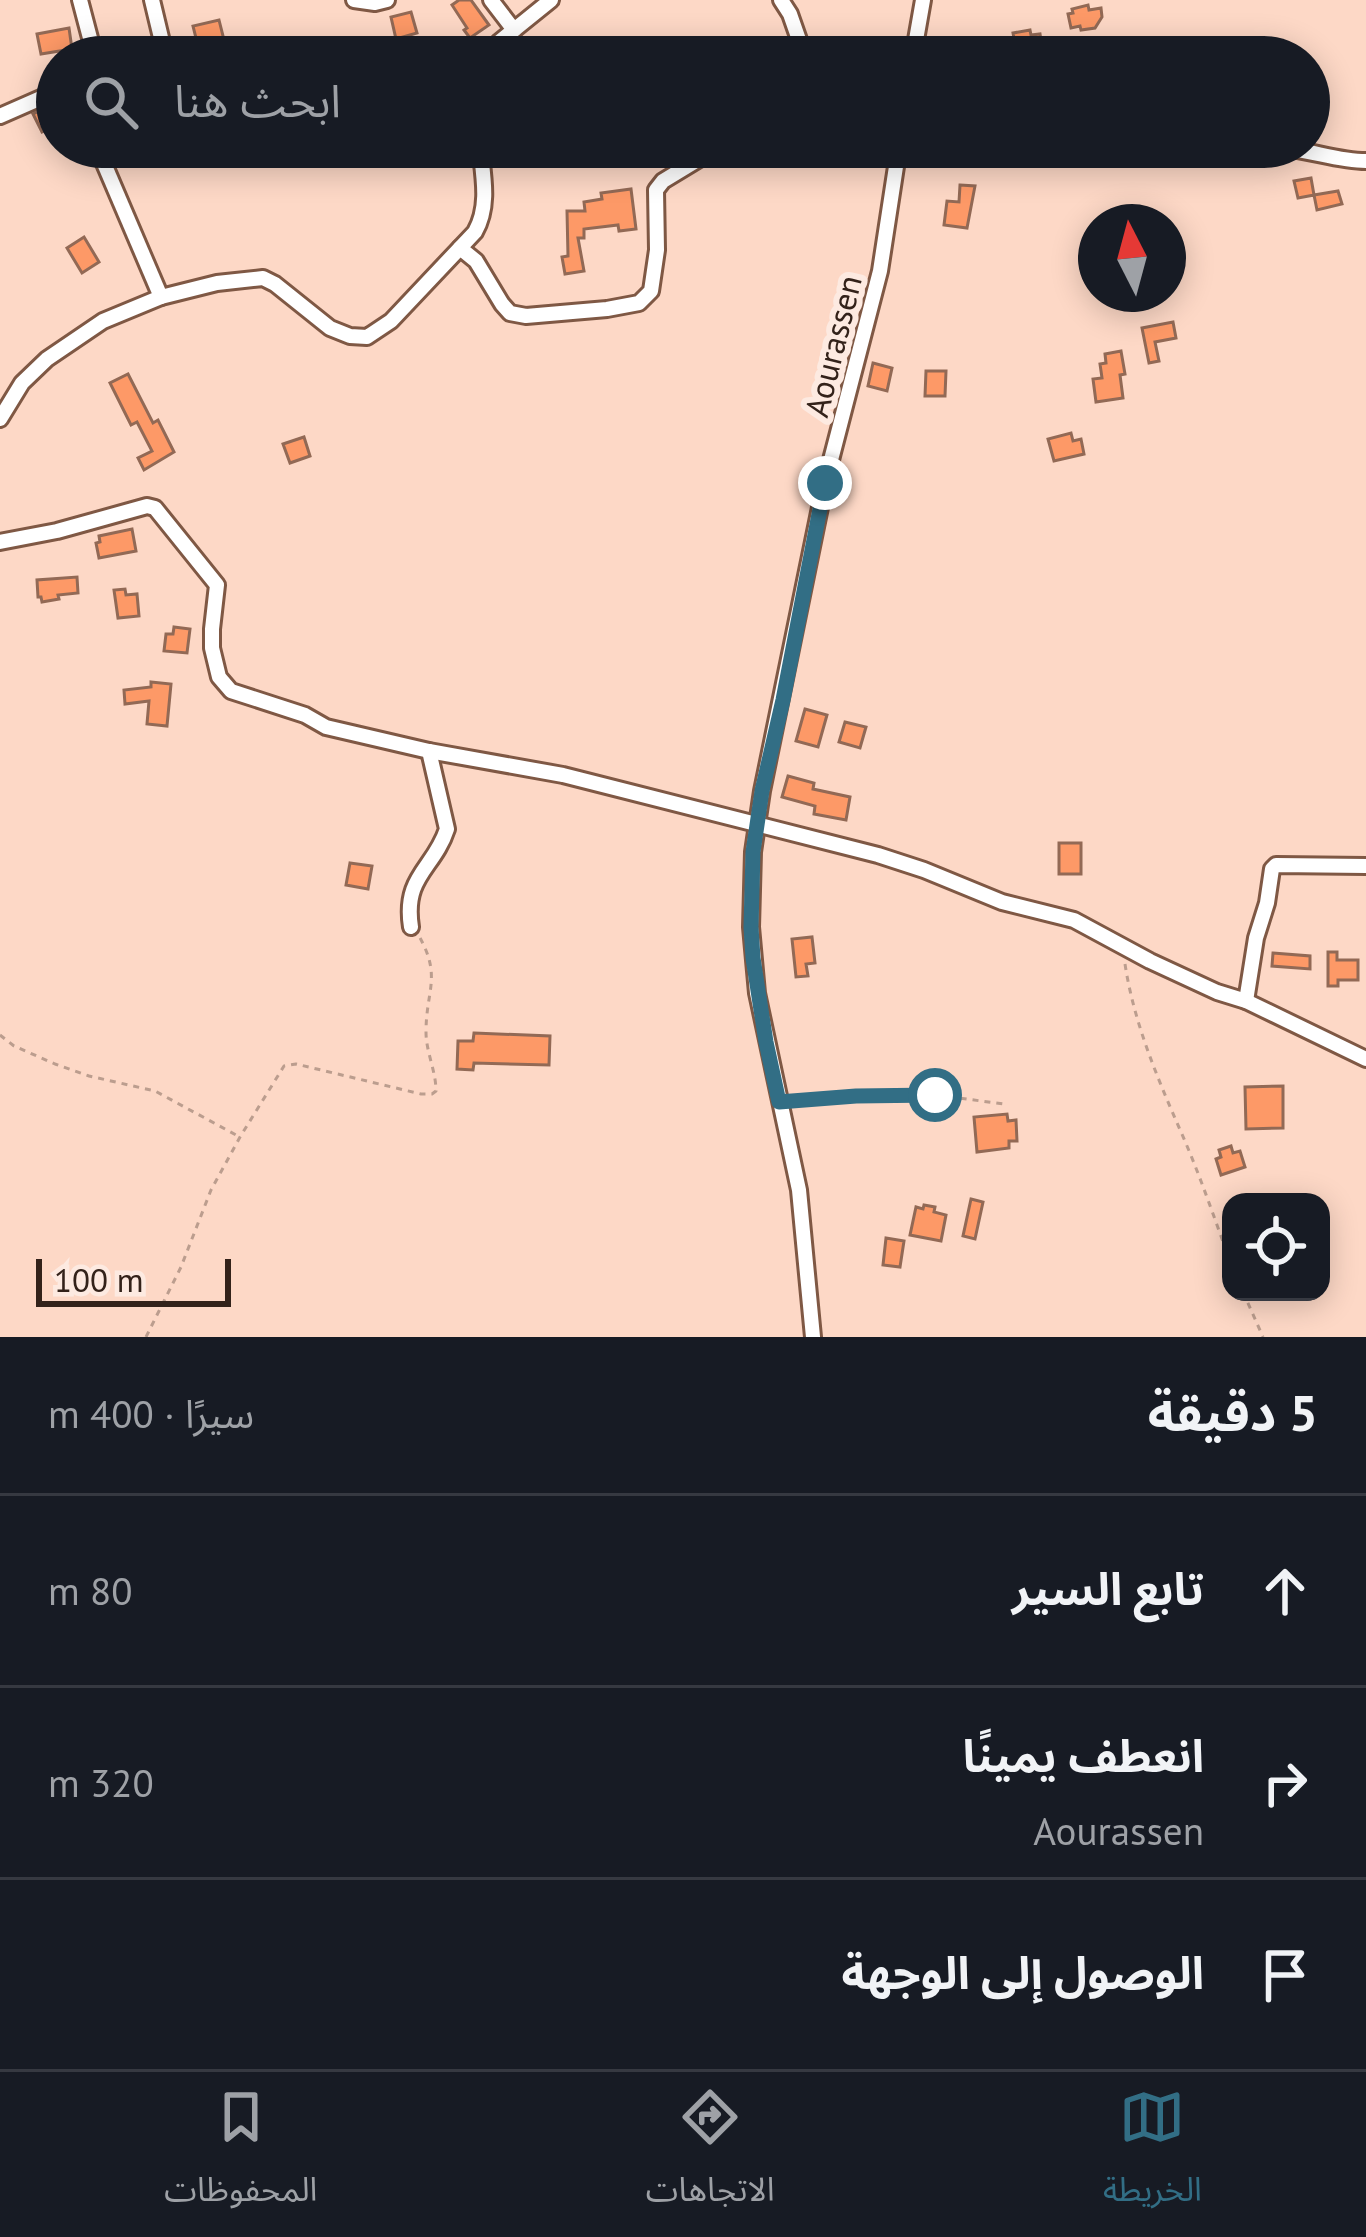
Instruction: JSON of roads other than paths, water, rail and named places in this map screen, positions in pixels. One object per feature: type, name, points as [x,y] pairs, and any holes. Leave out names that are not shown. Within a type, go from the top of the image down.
[{"type":"street","points":[[80,0],[89,36]]},
{"type":"street","points":[[152,0],[161,36]]},
{"type":"street","points":[[354,0],[387,0]]},
{"type":"street","points":[[491,0],[514,30]]},
{"type":"street","points":[[507,36],[551,0]]},
{"type":"street","points":[[781,0],[798,36]]},
{"type":"street","points":[[917,36],[923,0]]},
{"type":"street","points":[[0,116],[36,100]]},
{"type":"street","points":[[1330,156],[1366,161]]},
{"type":"street","points":[[107,168],[161,297]]},
{"type":"street","points":[[0,418],[22,383],[47,359],[103,321],[161,297],[217,284],[263,278],[330,328],[367,337],[392,321],[475,232],[484,217],[481,168]]},
{"type":"street","points":[[460,248],[476,261],[510,313],[526,316],[640,302],[651,291],[657,250],[656,190],[684,168]]},
{"type":"street","name":"Aourassen","points":[[813,1337],[799,1190],[753,958],[756,824],[825,483],[880,271],[896,168]]},
{"type":"street","points":[[0,542],[147,506],[155,508],[217,585],[212,648],[219,677],[232,691],[305,715],[326,728],[563,775],[878,855],[1002,902],[1074,920],[1203,986],[1246,1001],[1366,1059]]},
{"type":"street","points":[[411,927],[408,906],[413,887],[447,829],[429,751]]},
{"type":"street","points":[[1246,1001],[1272,869],[1366,866]]}]
